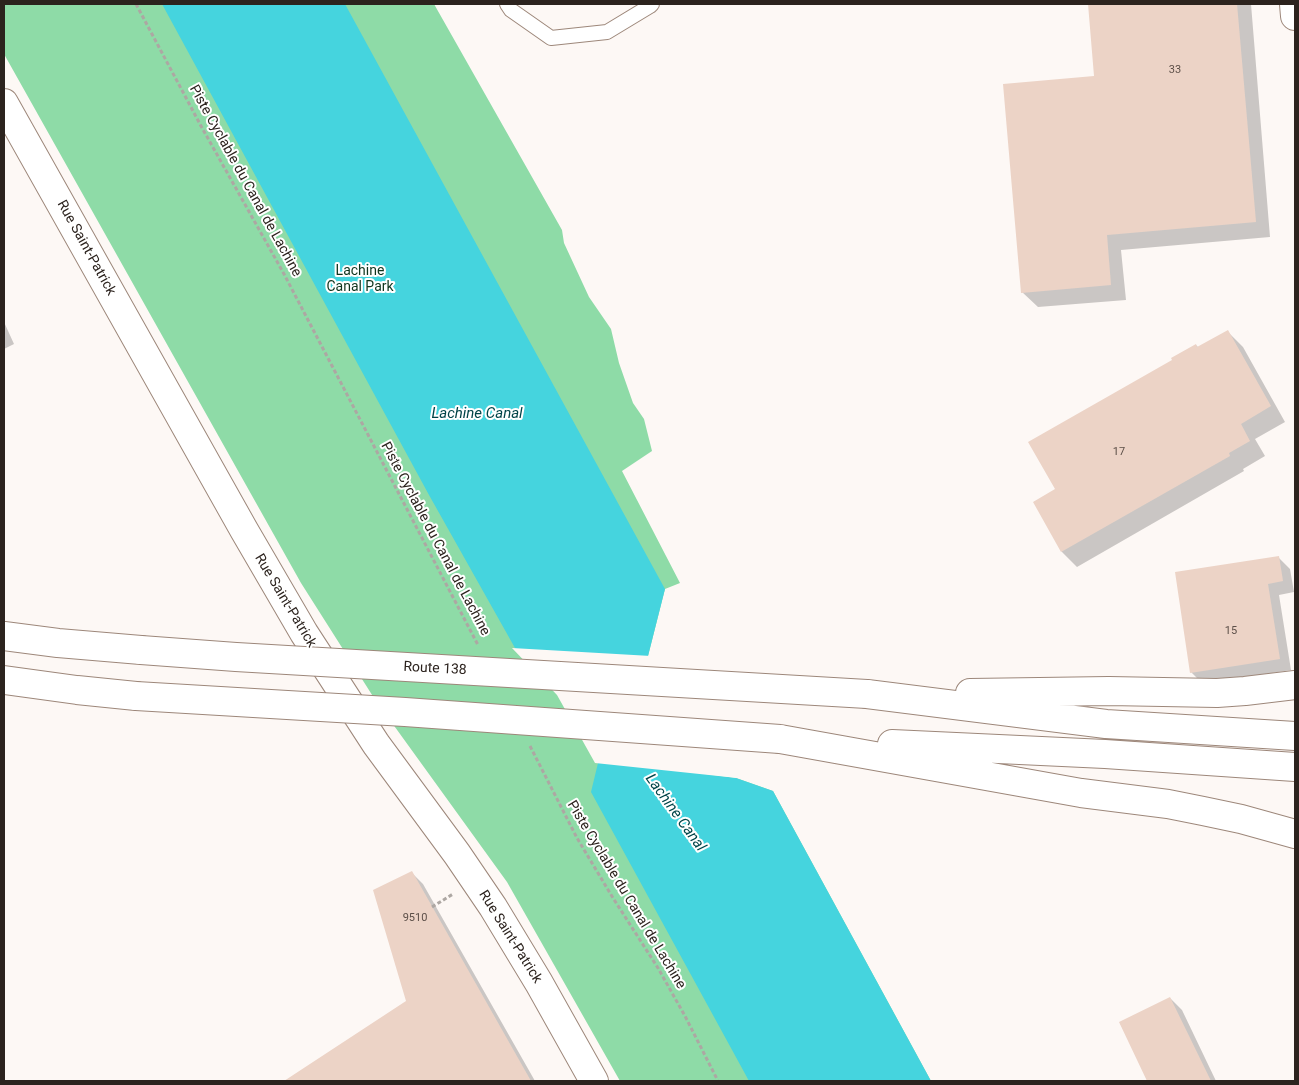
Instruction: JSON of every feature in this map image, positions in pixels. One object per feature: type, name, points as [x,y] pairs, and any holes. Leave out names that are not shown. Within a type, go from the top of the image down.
[{"type":"main road","points":[[1294,4],[1295,16]]},
{"type":"main road","name":"Rue Saint-Patrick","points":[[4,103],[304,633],[376,744],[462,861],[493,907],[539,983],[594,1081]]},
{"type":"main road","name":"Route 138","points":[[4,636],[58,643],[245,658],[867,694]]},
{"type":"main road","points":[[4,680],[136,696],[414,713],[780,739],[1105,754],[1295,768]]},
{"type":"main road","points":[[867,694],[1109,691],[1217,693],[1295,685]]},
{"type":"main road","points":[[867,694],[1106,724],[1295,736]]},
{"type":"main road","points":[[780,739],[1081,793],[1186,807],[1241,819],[1295,834]]},
{"type":"lane","points":[[507,4],[511,10],[551,38],[607,32],[652,4]]},
{"type":"path","name":"Piste Cyclable du Canal de Lachine","points":[[136,4],[201,126],[284,274],[481,651]]},
{"type":"path","name":"Piste Cyclable du Canal de Lachine","points":[[527,740],[577,838],[658,968],[718,1081]]},
{"type":"path","points":[[432,907],[455,893]]},
{"type":"green space","name":"Lachine Canal Park","points":[[4,4],[434,4],[562,230],[564,243],[589,297],[611,329],[619,363],[633,403],[644,419],[652,451],[622,471],[680,583],[665,589],[648,656],[705,774],[736,778],[773,791],[931,1081],[620,1081],[507,882],[374,698],[301,583],[4,54]]},
{"type":"water","name":"Lachine Canal","points":[[162,4],[345,4],[665,589],[648,656],[705,774],[736,778],[773,791],[931,1081],[749,1081],[591,792],[598,763],[559,693],[515,648],[429,495]]},
{"type":"pier","points":[[512,648],[651,656],[707,772],[747,779],[595,763],[557,695]]},
{"type":"building","points":[[1088,4],[1237,4],[1256,222],[1107,235],[1111,285],[1021,293],[1003,84],[1094,76]]},
{"type":"building","points":[[1228,330],[1271,406],[1241,424],[1250,441],[1229,453],[1230,456],[1061,552],[1033,502],[1055,489],[1028,442],[1172,360],[1171,358],[1196,344],[1197,347]]},
{"type":"building","points":[[1279,556],[1283,581],[1268,584],[1280,659],[1190,673],[1175,572]]},
{"type":"building","points":[[412,871],[531,1081],[284,1081],[406,1001],[373,890]]},
{"type":"building","points":[[1170,997],[1211,1081],[1147,1081],[1119,1022]]}]
